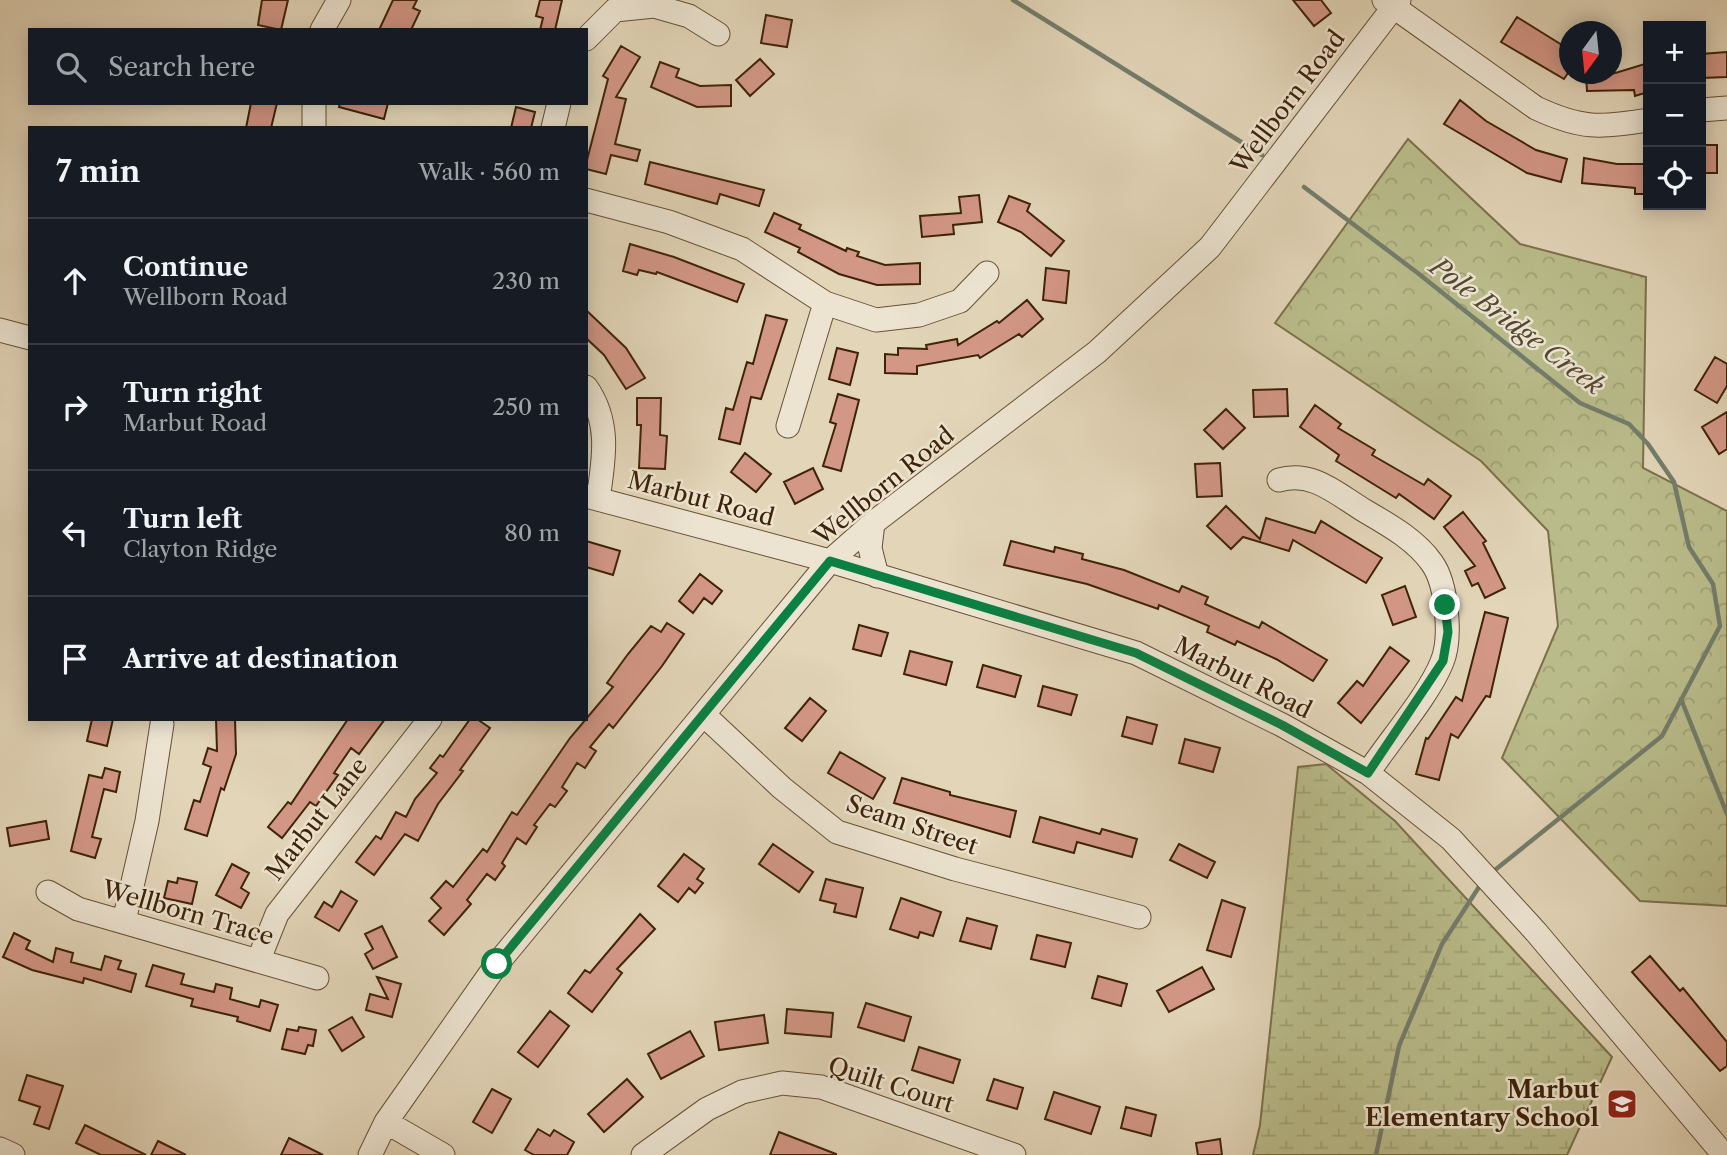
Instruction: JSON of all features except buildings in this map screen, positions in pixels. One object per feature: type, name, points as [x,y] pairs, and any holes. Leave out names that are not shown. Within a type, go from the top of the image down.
[{"type":"street","points":[[323,28],[339,0]]},
{"type":"street","points":[[1392,2],[1536,108],[1561,120],[1588,127],[1643,121]]},
{"type":"street","name":"Wellborn Road","points":[[370,1155],[386,1122],[497,964],[830,561],[873,523],[1097,352],[1210,247],[1392,2]]},
{"type":"street","points":[[588,37],[615,10],[654,6],[689,16],[718,34]]},
{"type":"street","points":[[314,105],[314,126]]},
{"type":"street","points":[[553,126],[559,105]]},
{"type":"street","points":[[1706,110],[1727,108]]},
{"type":"street","points":[[588,201],[669,222],[742,249],[825,303],[876,320],[919,315],[960,301],[987,273]]},
{"type":"street","points":[[788,426],[825,303]]},
{"type":"street","points":[[0,330],[28,337]]},
{"type":"street","points":[[588,390],[598,404],[606,443],[592,498]]},
{"type":"street","points":[[1279,480],[1297,474],[1319,483],[1404,534],[1433,564],[1445,605],[1448,632],[1443,661],[1368,773]]},
{"type":"street","name":"Marbut Road","points":[[592,498],[830,561],[1136,653],[1282,725],[1368,773],[1451,839],[1724,1155]]},
{"type":"street","points":[[873,523],[870,548],[877,576]]},
{"type":"street","name":"Seam Street","points":[[704,715],[782,788],[838,832],[955,869],[1139,917]]},
{"type":"street","name":"Marbut Lane","points":[[259,959],[277,914],[428,721]]},
{"type":"street","points":[[124,921],[147,821],[162,724]]},
{"type":"street","name":"Wellborn Trace","points":[[48,892],[78,909],[259,959],[317,978]]},
{"type":"street","name":"Quilt Court","points":[[643,1155],[706,1109],[742,1092],[782,1083],[821,1087],[1014,1155]]},
{"type":"street","points":[[386,1122],[443,1155]]},
{"type":"street","points":[[0,1149],[13,1155]]},
{"type":"green space","points":[[1408,139],[1520,244],[1646,277],[1643,468],[1727,511],[1727,906],[1640,901],[1502,758],[1558,626],[1548,531],[1481,461],[1275,323]]},
{"type":"green space","points":[[1326,764],[1395,821],[1612,1057],[1567,1155],[1253,1155],[1260,1125],[1298,767]]},
{"type":"waterway","name":"Pole Bridge Creek","points":[[1013,0],[1262,155]]},
{"type":"waterway","name":"Pole Bridge Creek","points":[[1304,187],[1419,274],[1580,403],[1629,424],[1648,444],[1674,482],[1689,547],[1713,584],[1720,626],[1662,736],[1495,870]]},
{"type":"waterway","points":[[1681,699],[1727,814]]},
{"type":"waterway","name":"Pole Bridge Creek","points":[[1376,1155],[1399,1046],[1442,944],[1479,887]]},
{"type":"place","name":"Marbut Elementary School","points":[[1622,1104]]},
{"type":"route","points":[[497,964],[830,561],[1136,653],[1282,725],[1368,773],[1443,661],[1448,632],[1445,605]]}]
